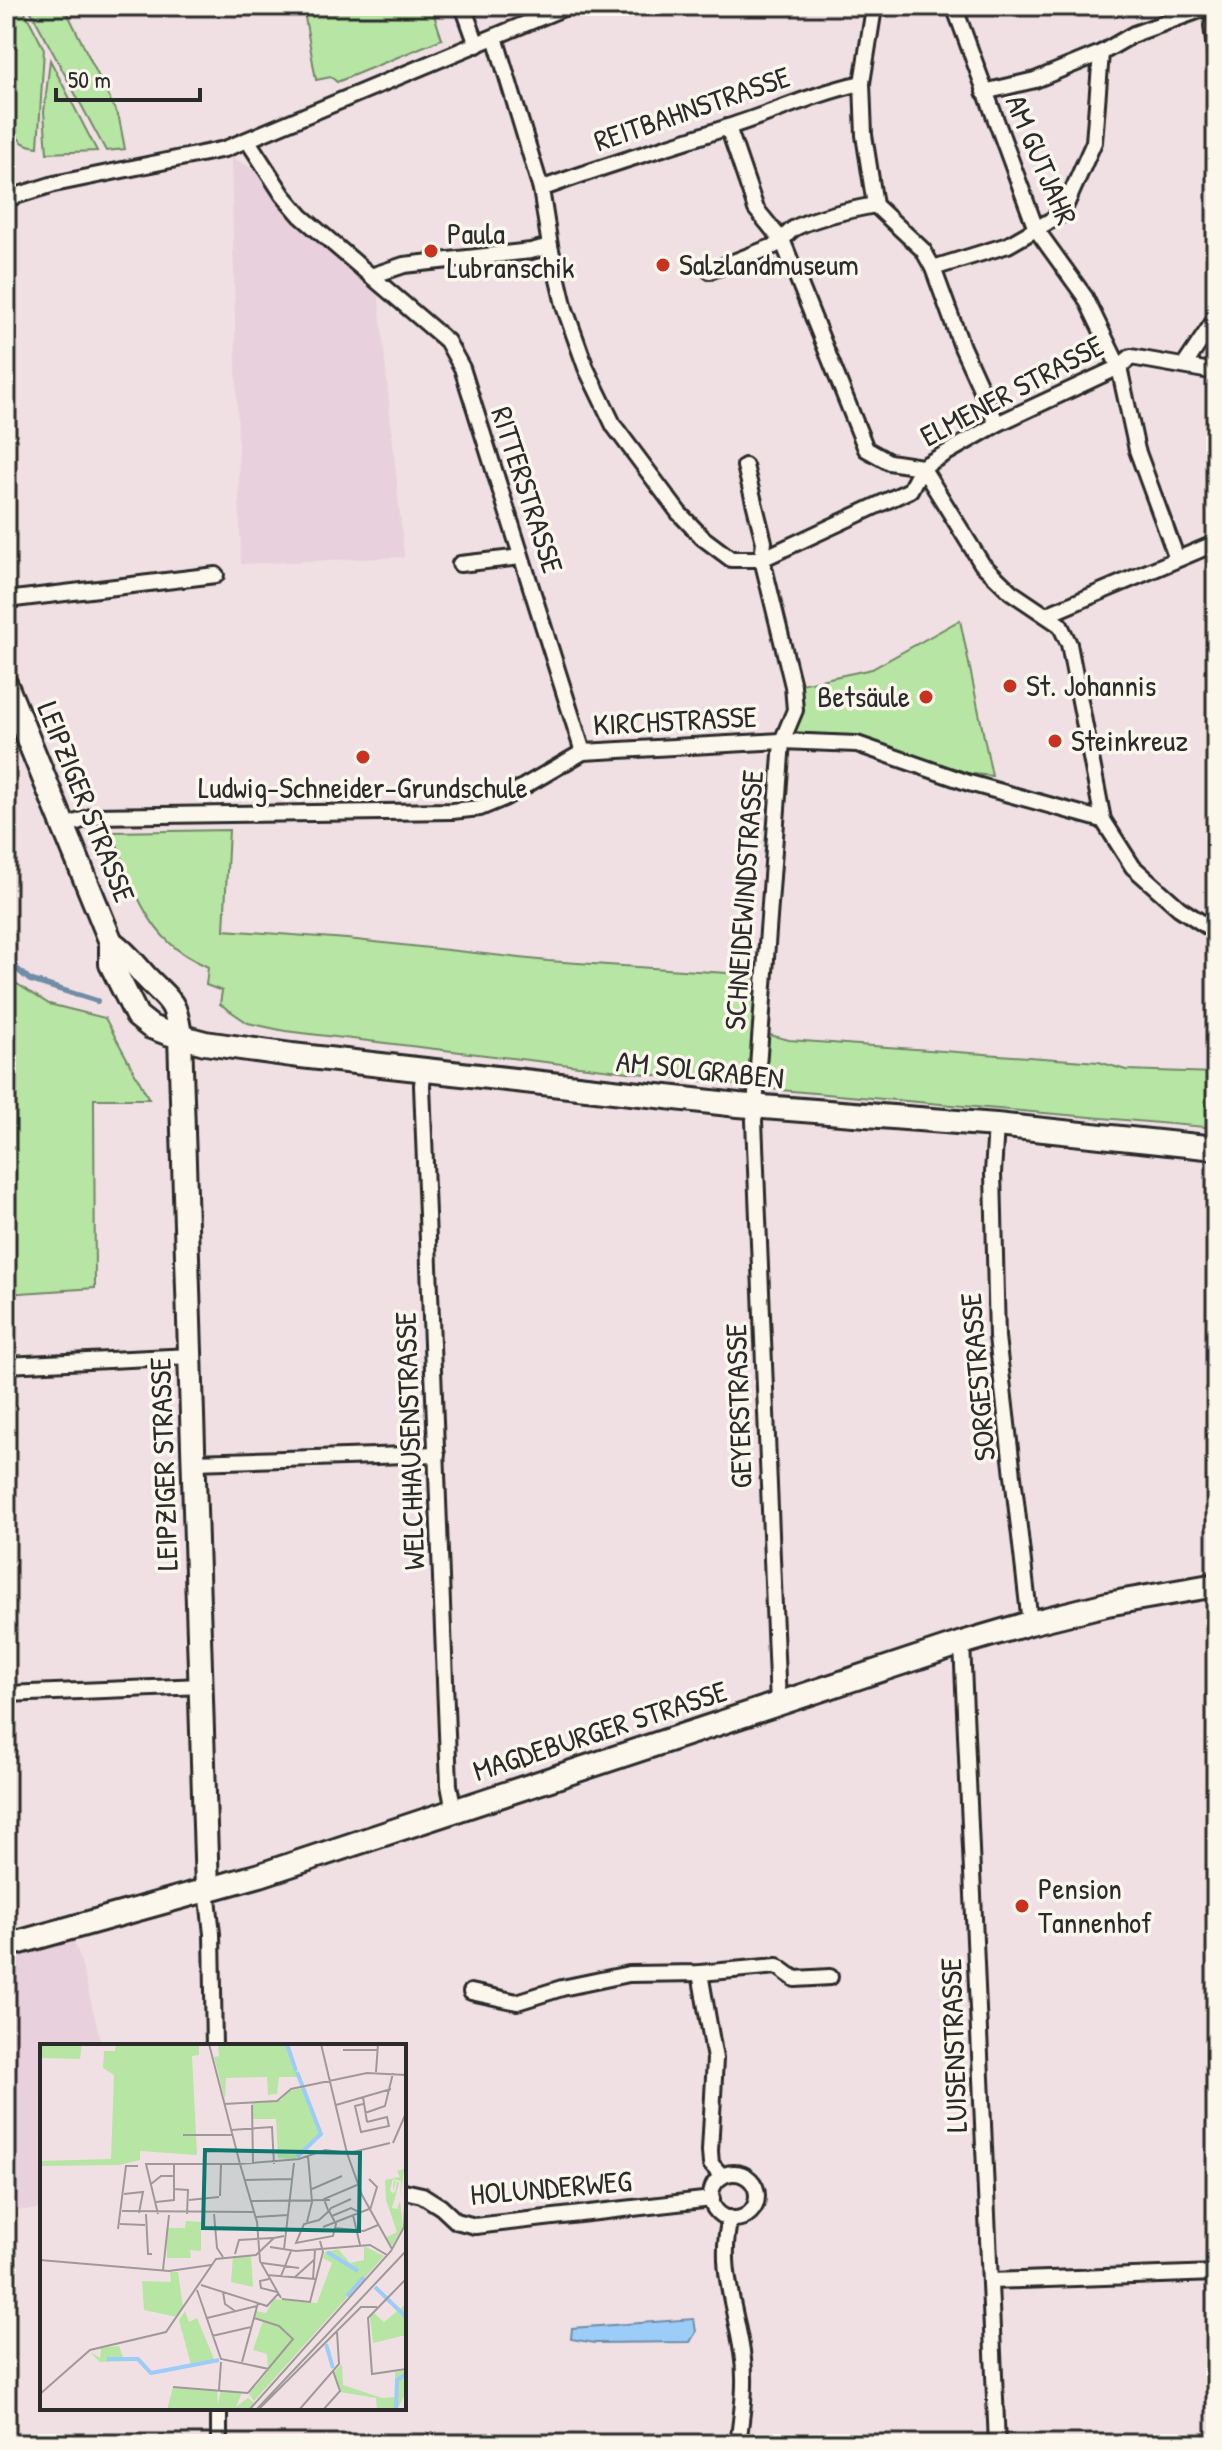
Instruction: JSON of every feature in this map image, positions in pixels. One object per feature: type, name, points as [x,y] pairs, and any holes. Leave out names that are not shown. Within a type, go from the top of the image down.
[{"type":"street","points":[[463,6],[477,45]]},
{"type":"street","points":[[6,199],[54,184],[200,155],[248,141],[327,105],[568,6]]},
{"type":"street","points":[[877,6],[874,8],[862,83],[864,135],[875,205],[923,250],[997,424]]},
{"type":"street","name":"AM GUTJAHR","points":[[954,6],[1036,229],[1085,297],[1119,367],[1137,450],[1177,559]]},
{"type":"street","points":[[984,92],[1035,80],[1101,53],[1134,34],[1211,6]]},
{"type":"street","points":[[1216,14],[1212,26],[1216,58]]},
{"type":"street","points":[[495,37],[541,189],[550,246],[567,316],[586,368],[614,426],[679,513],[703,538],[731,559],[762,559]]},
{"type":"street","points":[[933,268],[1008,245],[1062,214],[1094,142],[1101,53]]},
{"type":"street","name":"REITBAHNSTRASSE","points":[[541,189],[728,127],[827,90],[862,83]]},
{"type":"street","points":[[728,127],[756,209],[783,242],[866,449],[889,462],[922,467],[982,564],[1011,592],[1060,625],[1069,644],[1103,820],[1133,867],[1179,908],[1216,932]]},
{"type":"street","name":"RITTERSTRASSE","points":[[248,141],[283,195],[301,216],[447,341],[455,354],[583,752]]},
{"type":"street","points":[[710,271],[783,242],[791,230],[846,211],[875,205]]},
{"type":"street","points":[[371,276],[404,265],[531,251],[550,246]]},
{"type":"street","points":[[1184,366],[1216,318]]},
{"type":"street","name":"ELMENER STRASSE","points":[[762,559],[910,490],[922,467],[997,424],[1119,367],[1131,357],[1216,372]]},
{"type":"street","name":"SCHNEIDEWINDSTRASSE","points":[[745,466],[764,542],[762,559],[793,686],[795,710],[782,741],[755,1106]]},
{"type":"street","points":[[1046,615],[1216,543]]},
{"type":"street","points":[[460,564],[521,557]]},
{"type":"street","points":[[6,600],[216,575]]},
{"type":"street","name":"LEIPZIGER STRASSE","points":[[6,685],[111,942],[111,964],[137,1016],[151,1027],[180,1036]]},
{"type":"street","name":"KIRCHSTRASSE","points":[[64,827],[86,817],[102,816],[452,811],[480,808],[504,798],[583,752],[782,741],[857,744],[969,783],[1103,820]]},
{"type":"street","name":"LEIPZIGER STRASSE","points":[[111,942],[127,953],[147,978],[169,997],[177,1015],[180,1036],[207,1889]]},
{"type":"street","name":"AM SOLGRABEN","points":[[180,1036],[205,1043],[292,1055],[755,1106],[996,1125],[1216,1148]]},
{"type":"street","name":"WELCHHAUSENSTRASSE","points":[[424,1069],[422,1085],[449,1785],[454,1811]]},
{"type":"street","name":"GEYERSTRASSE","points":[[755,1106],[778,1704]]},
{"type":"street","name":"SORGESTRASSE","points":[[996,1125],[993,1173],[997,1337],[1030,1623]]},
{"type":"street","points":[[6,1365],[191,1356]]},
{"type":"street","points":[[194,1462],[437,1454]]},
{"type":"street","name":"MAGDEBURGER STRASSE","points":[[6,1946],[260,1875],[962,1643],[1107,1604],[1216,1585]]},
{"type":"street","name":"LUISENSTRASSE","points":[[962,1643],[997,2444]]},
{"type":"street","points":[[6,1694],[202,1686]]},
{"type":"street","points":[[207,1889],[212,1939],[214,2044]]},
{"type":"street","points":[[471,1992],[517,2002],[562,1988],[629,1974],[700,1973],[777,1966],[795,1979],[830,1977]]},
{"type":"street","points":[[700,1973],[715,2059],[711,2164],[722,2176]]},
{"type":"street","points":[[729,2173],[749,2178],[757,2194],[751,2212],[738,2218],[730,2218],[717,2210],[712,2199],[715,2183],[729,2173]]},
{"type":"street","name":"HOLUNDERWEG","points":[[406,2191],[422,2195],[456,2221],[475,2226],[712,2199]]},
{"type":"street","points":[[730,2218],[725,2241],[726,2270],[743,2355],[743,2406],[738,2444]]},
{"type":"street","points":[[990,2281],[1216,2273]]},
{"type":"street","points":[[219,2410],[219,2444]]},
{"type":"shaded area","points":[[231,157],[264,175],[378,289],[404,557],[241,564]]},
{"type":"shaded area","points":[[73,1940],[101,2044],[40,2044],[40,2210],[6,2210],[6,1960]]},
{"type":"green space","points":[[11,6],[22,6],[44,49],[38,147],[21,141],[8,113],[5,63],[16,28]]},
{"type":"green space","points":[[28,6],[64,6],[119,118],[125,149],[106,151]]},
{"type":"green space","points":[[303,6],[431,6],[442,39],[337,82],[331,77],[316,80]]},
{"type":"green space","points":[[50,60],[97,151],[47,153],[44,112]]},
{"type":"green space","points":[[960,620],[992,776],[948,771],[854,737],[794,732],[796,685],[872,669]]},
{"type":"green space","points":[[229,830],[224,930],[347,939],[548,961],[756,975],[755,1031],[789,1040],[1099,1062],[1126,1070],[1216,1073],[1216,1128],[780,1090],[285,1031],[248,1023],[220,1004],[222,991],[206,985],[208,967],[175,948],[160,933],[142,906],[112,832]]},
{"type":"green space","points":[[6,977],[49,1004],[105,1018],[149,1099],[94,1099],[95,1288],[6,1294]]},
{"type":"water","points":[[694,2319],[696,2332],[690,2342],[595,2343],[571,2339],[572,2328]]},
{"type":"waterway","points":[[6,960],[30,980],[97,1001]]},
{"type":"place","name":"Paula Lubranschik","points":[[431,251]]},
{"type":"place","name":"Salzlandmuseum","points":[[663,265]]},
{"type":"place","name":"St. Johannis","points":[[1010,686]]},
{"type":"place","name":"Betsäule","points":[[926,697]]},
{"type":"place","name":"Steinkreuz","points":[[1055,741]]},
{"type":"place","name":"Ludwig-Schneider-Grundschule","points":[[363,757]]},
{"type":"place","name":"Pension Tannenhof","points":[[1022,1906]]}]
